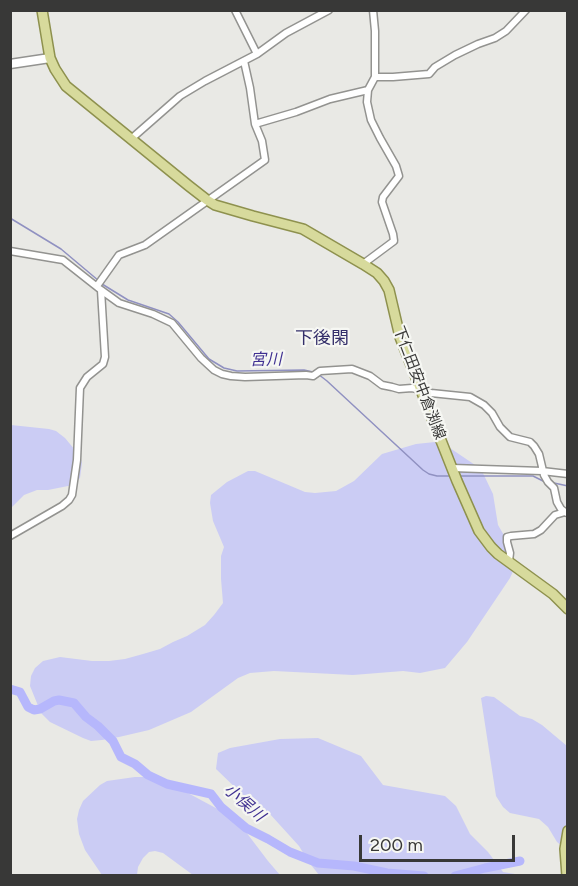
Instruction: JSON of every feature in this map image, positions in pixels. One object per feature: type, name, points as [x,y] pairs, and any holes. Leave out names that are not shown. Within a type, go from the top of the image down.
[{"type":"main road","name":"下仁田安中倉渕線","points":[[42,10],[50,58],[66,86],[207,200],[215,205],[303,229],[377,273],[389,290],[400,337],[479,531],[498,555],[553,594],[567,609]]},
{"type":"main road","points":[[567,831],[565,849],[567,876]]},
{"type":"street","points":[[235,10],[257,54]]},
{"type":"street","points":[[131,139],[180,96],[257,54],[286,33],[329,10]]},
{"type":"street","points":[[363,264],[394,241],[382,202],[383,197],[399,176],[371,120],[367,102],[368,90],[375,77],[373,10]]},
{"type":"street","points":[[375,77],[429,74],[435,67],[455,55],[506,31],[526,10]]},
{"type":"street","points":[[10,64],[50,58]]},
{"type":"street","points":[[10,536],[62,506],[72,495],[77,460],[80,388],[87,377],[103,364],[105,357],[99,288],[105,275],[119,255],[145,244],[265,160],[262,141],[255,124],[244,61]]},
{"type":"street","points":[[255,124],[330,99],[368,90]]},
{"type":"street","points":[[10,251],[63,260],[119,303],[172,323],[201,358],[222,374],[245,377],[352,369],[370,376],[382,385],[471,397],[492,413],[500,427],[510,437],[530,442],[534,446],[539,454],[543,473],[554,488],[561,509],[566,513]]},
{"type":"street","points":[[454,473],[567,474]]},
{"type":"street","points":[[509,561],[507,537],[534,534],[555,515],[566,513]]},
{"type":"shaded area","points":[[11,425],[56,431],[80,456],[82,463],[80,478],[73,485],[37,490],[24,495],[11,508]]},
{"type":"shaded area","points":[[435,442],[444,444],[481,469],[493,494],[498,525],[513,555],[514,569],[467,642],[445,668],[420,673],[403,671],[353,675],[274,671],[250,673],[238,678],[191,712],[149,730],[102,740],[91,741],[83,738],[50,722],[41,713],[30,686],[35,668],[43,661],[60,657],[92,661],[125,659],[160,649],[187,636],[205,625],[214,615],[223,603],[221,556],[224,547],[213,521],[210,503],[211,495],[227,482],[248,471],[255,471],[305,492],[336,491],[354,481],[382,454],[416,444]]},
{"type":"shaded area","points":[[494,697],[520,716],[542,725],[567,746],[567,847],[557,842],[548,827],[539,819],[510,813],[496,796],[481,698]]},
{"type":"shaded area","points":[[318,738],[361,756],[383,785],[445,796],[456,806],[470,834],[503,872],[521,875],[319,875],[299,846],[269,813],[242,794],[216,769],[218,753],[230,748],[280,739]]},
{"type":"shaded area","points":[[148,777],[163,781],[225,813],[246,832],[280,875],[193,875],[163,853],[155,851],[149,852],[143,858],[137,875],[102,875],[85,850],[79,834],[77,819],[79,810],[83,801],[100,785],[107,781]]},
{"type":"waterway","name":"宮川","points":[[10,218],[61,249],[99,281]]},
{"type":"waterway","name":"宮川","points":[[102,284],[128,300],[169,314],[209,359],[224,368],[237,371],[304,370],[313,372]]},
{"type":"waterway","name":"宮川","points":[[318,374],[423,470],[437,476],[451,476]]},
{"type":"waterway","name":"宮川","points":[[459,476],[533,476],[543,481]]},
{"type":"waterway","name":"宮川","points":[[554,483],[568,486]]},
{"type":"waterway","name":"小俣川","points":[[10,689],[20,692],[28,707],[34,710],[59,700],[74,703],[113,741],[121,757],[135,764],[148,775],[167,784],[211,794],[221,807],[246,828],[290,852],[318,863],[424,876]]},
{"type":"waterway","name":"小俣川","points":[[455,876],[520,861]]},
{"type":"district","name":"下後閑","points":[[322,339]]}]
